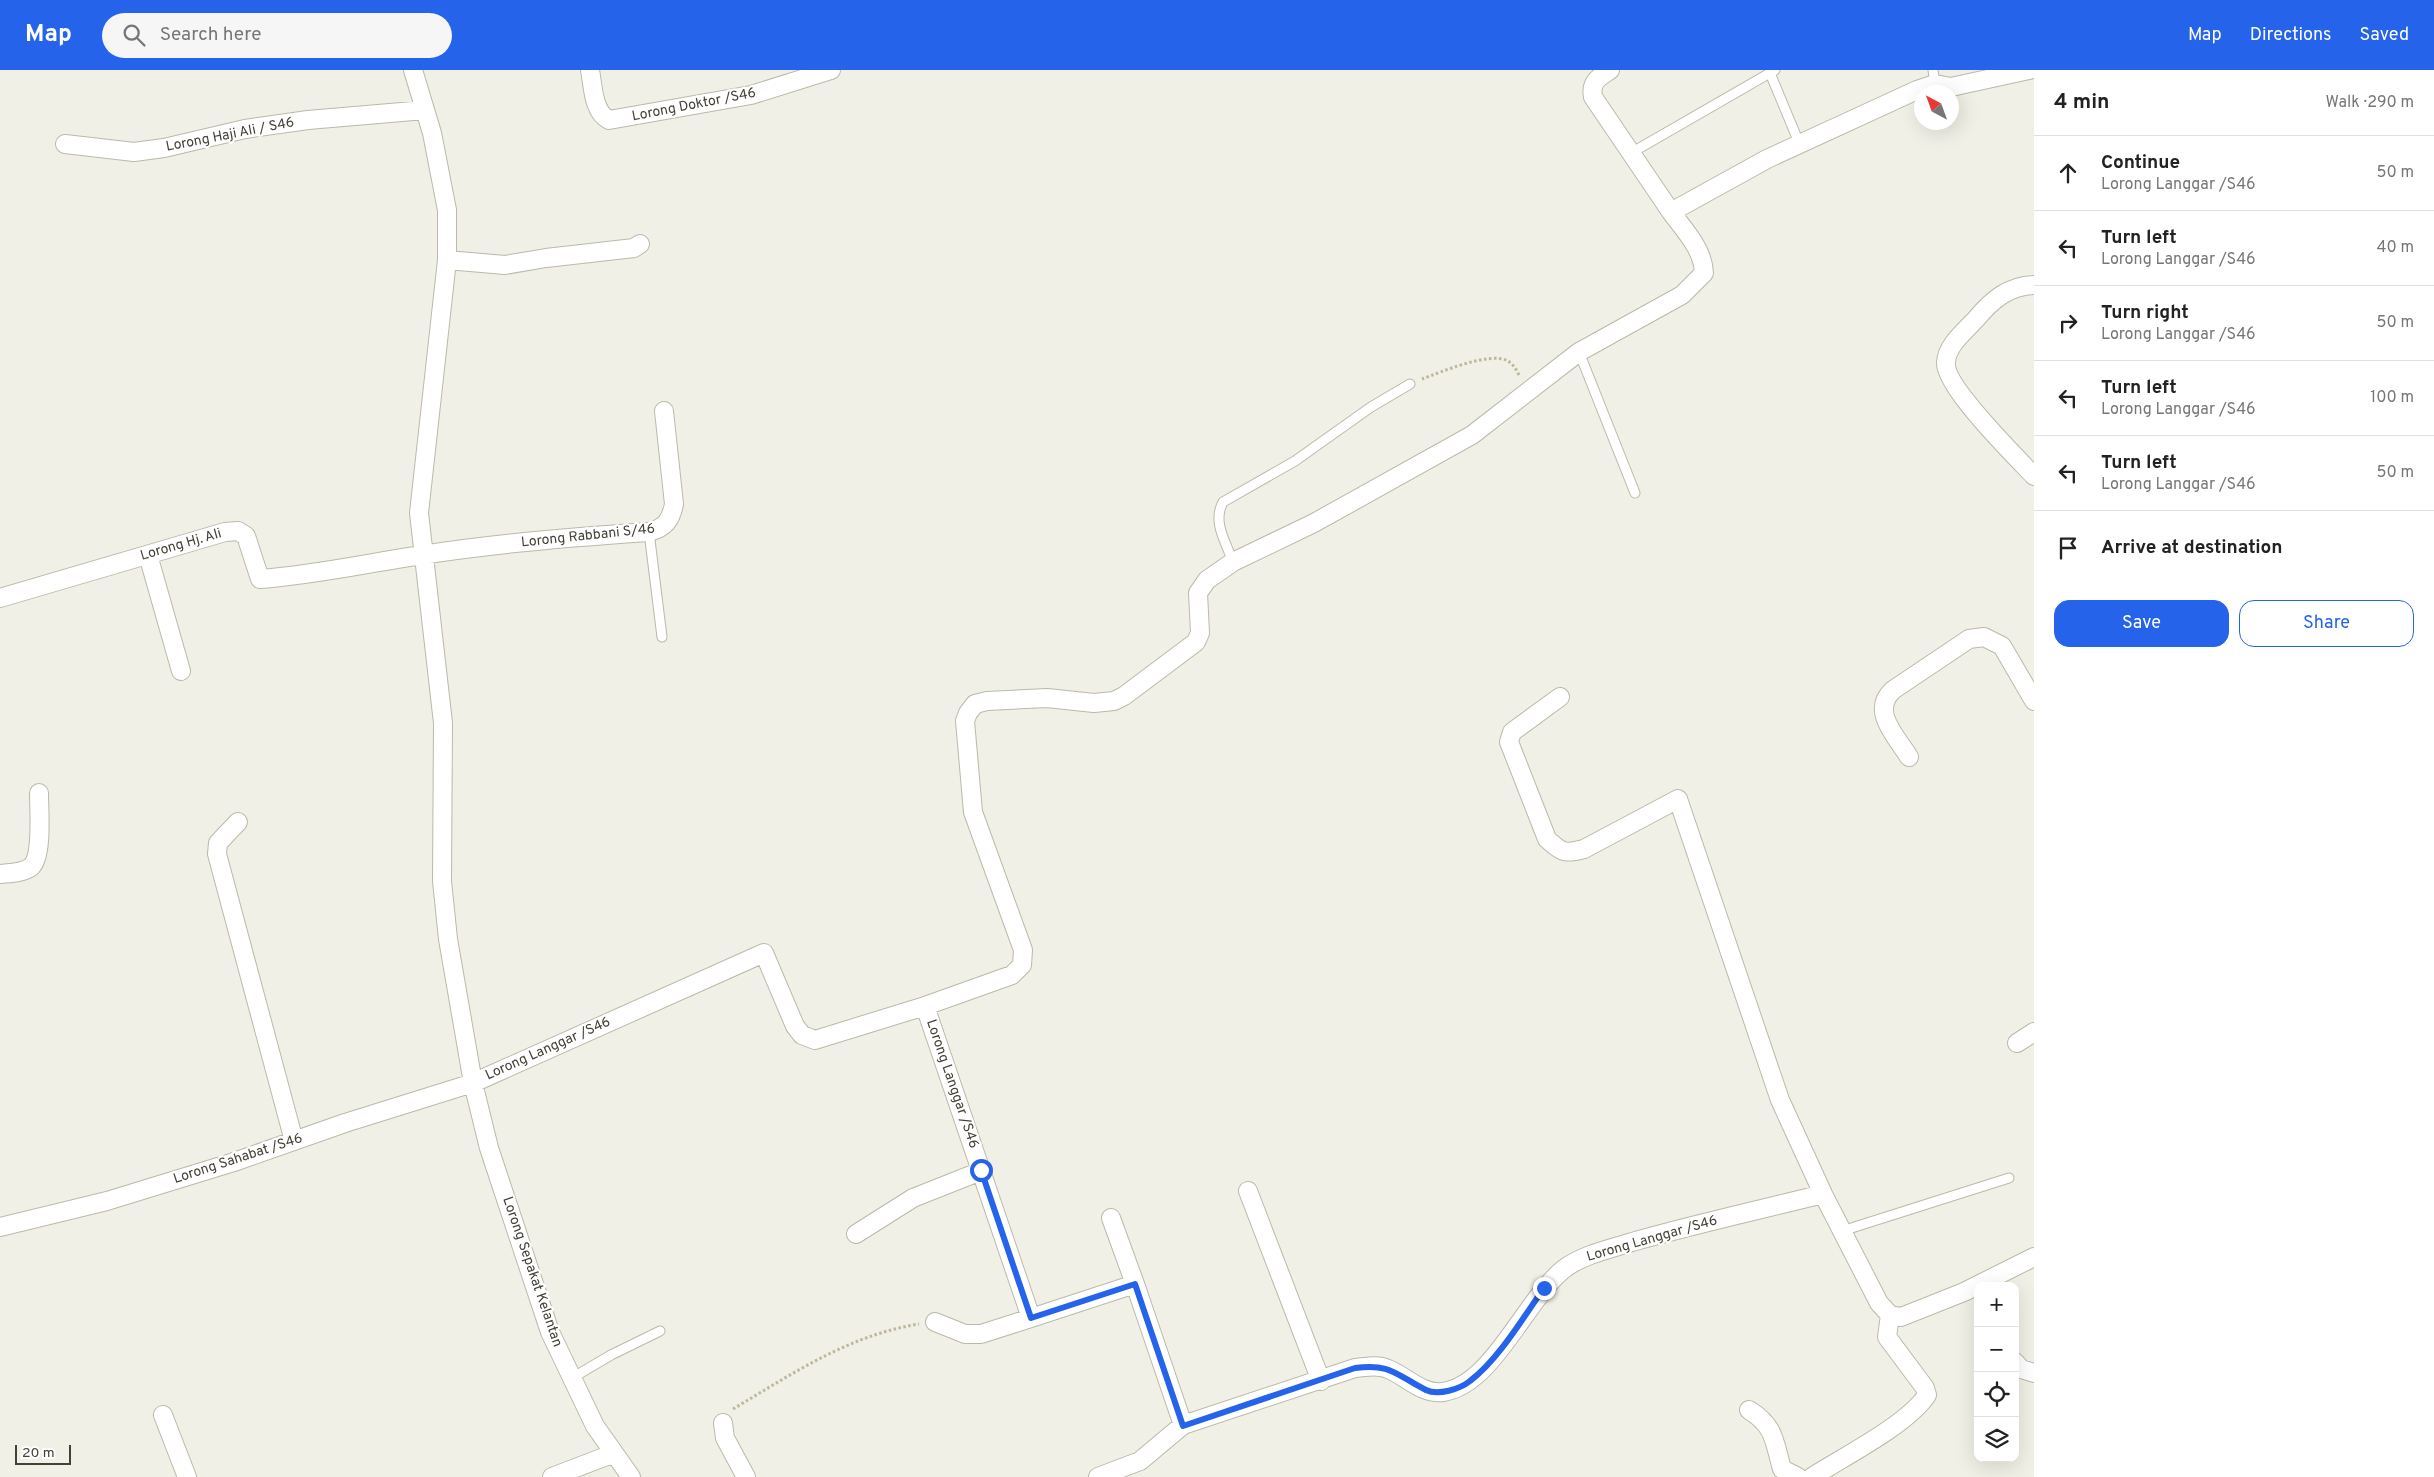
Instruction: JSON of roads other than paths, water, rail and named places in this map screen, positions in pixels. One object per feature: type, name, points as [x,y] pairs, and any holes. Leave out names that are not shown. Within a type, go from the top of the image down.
[{"type":"street","name":"Lorong Sepakat Kelantan","points":[[413,70],[432,133],[447,210],[447,260],[418,513],[443,723],[442,881],[448,939],[473,1083],[489,1148],[550,1332],[595,1426],[612,1454],[631,1477]]},
{"type":"street","name":"Lorong Doktor /S46","points":[[590,70],[598,109],[600,114],[609,120],[751,95],[831,70]]},
{"type":"street","points":[[925,1006],[1010,976],[1018,971],[1024,958],[972,812],[965,721],[975,704],[987,701],[1047,698],[1094,703],[1114,701],[1124,696],[1196,642],[1200,632],[1198,598],[1200,588],[1207,580],[1234,562],[1314,523],[1472,434],[1528,393],[1579,352],[1682,295],[1704,273],[1703,260],[1699,250],[1593,97],[1592,86],[1595,80],[1610,70]]},
{"type":"street","points":[[1671,212],[1767,159],[1917,90],[1934,77],[1951,87],[2029,70]]},
{"type":"street","name":"Lorong Haji Ali / S46","points":[[65,144],[134,152],[164,148],[245,129],[308,120],[425,110]]},
{"type":"street","points":[[447,260],[505,265],[634,248],[640,244]]},
{"type":"street","points":[[2034,285],[2004,292],[1990,304],[1950,348],[1945,362],[1949,376],[1980,418],[2034,476]]},
{"type":"street","name":"Lorong Rabbani S/46","points":[[424,555],[571,537],[660,530],[671,517],[674,504],[664,411]]},
{"type":"street","name":"Lorong Hj. Ali","points":[[0,598],[225,532],[238,531],[246,536],[260,579],[294,576],[424,555]]},
{"type":"street","points":[[148,555],[181,671]]},
{"type":"street","points":[[1909,757],[1883,714],[1885,699],[1893,690],[1968,639],[1984,637],[2002,646],[2034,701]]},
{"type":"street","points":[[1560,697],[1512,732],[1510,742],[1547,839],[1556,848],[1568,853],[1584,849],[1678,799],[1780,1100],[1823,1194],[1879,1303],[1890,1315],[1901,1318],[1974,1288]]},
{"type":"street","points":[[0,874],[23,871],[31,867],[38,856],[39,793]]},
{"type":"street","points":[[238,822],[218,843],[217,854],[294,1141]]},
{"type":"street","name":"Lorong Langgar /S46","points":[[473,1083],[764,953],[795,1026],[802,1035],[815,1040],[925,1006],[1031,1318]]},
{"type":"street","points":[[2017,1043],[2034,1032]]},
{"type":"street","name":"Lorong Sahabat /S46","points":[[0,1227],[107,1201],[234,1162],[345,1123],[473,1083]]},
{"type":"street","points":[[856,1234],[918,1195],[981,1170]]},
{"type":"street","points":[[1248,1191],[1321,1381]]},
{"type":"street","name":"Lorong Langgar /S46","points":[[1183,1426],[1355,1368],[1373,1366],[1388,1368],[1428,1391],[1444,1392],[1469,1382],[1493,1358],[1544,1288],[1566,1268],[1586,1256],[1657,1235],[1823,1194]]},
{"type":"street","points":[[1098,1477],[1140,1461],[1183,1426],[1111,1218]]},
{"type":"street","points":[[1986,1282],[2034,1257]]},
{"type":"street","points":[[935,1322],[965,1334],[981,1334],[1135,1284]]},
{"type":"street","points":[[1812,1477],[1885,1431],[1921,1405],[1927,1395],[1925,1388],[1887,1337],[1890,1315]]},
{"type":"street","points":[[2019,1367],[2034,1373]]},
{"type":"street","points":[[1749,1410],[1763,1419],[1771,1429],[1782,1469],[1798,1477]]},
{"type":"street","points":[[163,1415],[187,1477]]},
{"type":"street","points":[[723,1423],[725,1438],[746,1477]]},
{"type":"street","points":[[552,1477],[612,1454]]},
{"type":"lane","points":[[1753,70],[1769,73]]},
{"type":"lane","points":[[1631,153],[1769,73]]},
{"type":"lane","points":[[1769,73],[1800,145]]},
{"type":"lane","points":[[1579,352],[1635,493]]},
{"type":"lane","points":[[1234,562],[1217,522],[1218,510],[1223,502],[1295,461],[1371,407],[1410,384]]},
{"type":"lane","points":[[649,532],[662,637]]},
{"type":"lane","points":[[1842,1231],[2008,1178]]},
{"type":"lane","points":[[572,1378],[611,1355],[660,1331]]}]
